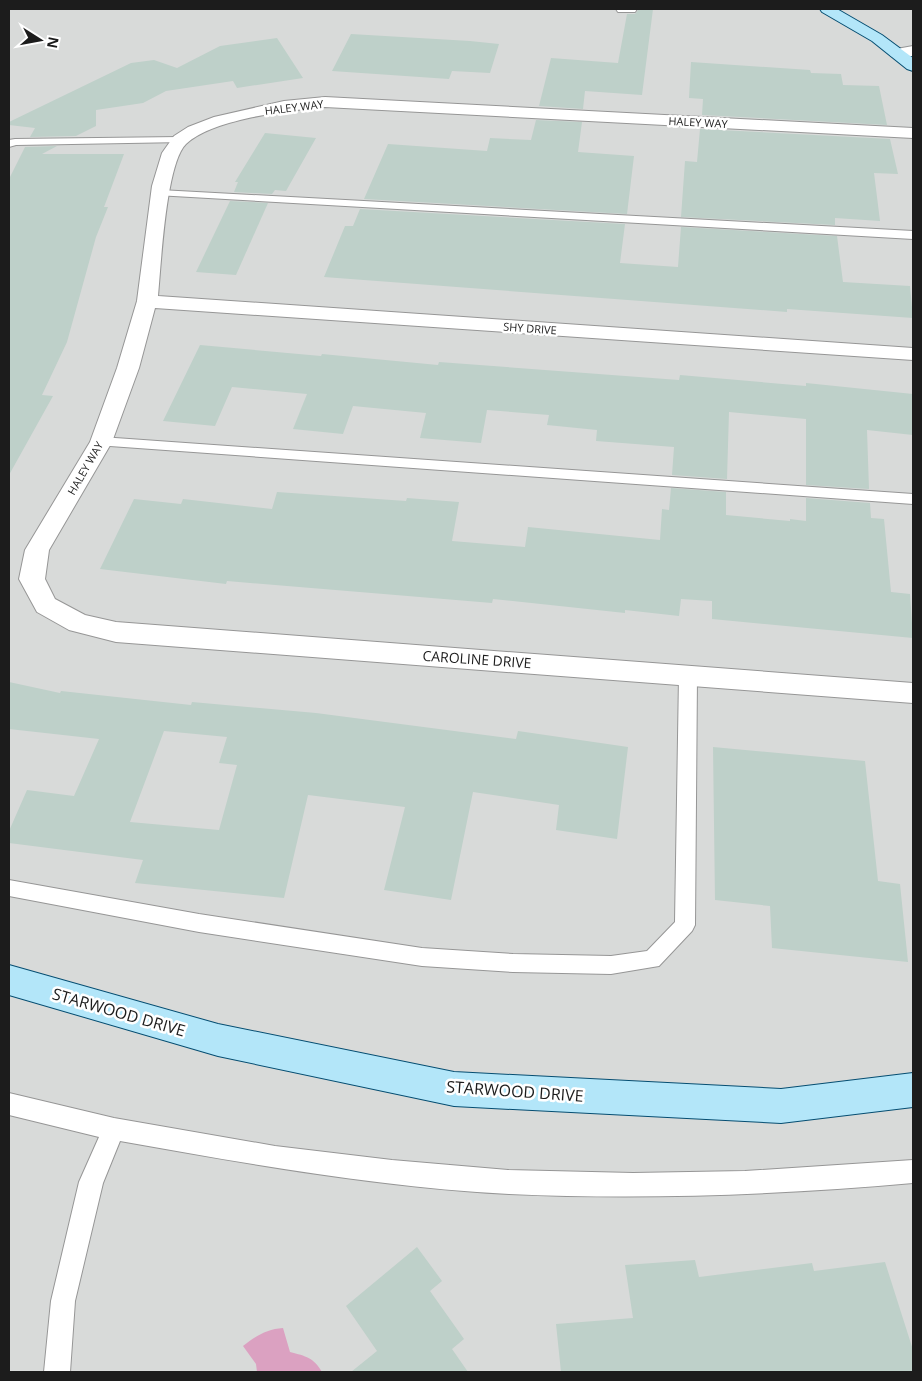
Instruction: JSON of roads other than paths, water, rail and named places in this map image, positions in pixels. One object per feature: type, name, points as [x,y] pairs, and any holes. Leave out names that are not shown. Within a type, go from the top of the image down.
[{"type":"street","points":[[623,9],[630,9]]},
{"type":"street","points":[[827,9],[877,38],[913,66]]},
{"type":"street","points":[[897,53],[913,51]]},
{"type":"street","name":"HALEY WAY","points":[[46,606],[32,579],[36,550],[101,442],[128,368],[147,301],[160,193],[171,153],[180,140],[194,131],[249,114],[284,106],[325,102],[913,133]]},
{"type":"street","name":"SHY DRIVE","points":[[147,301],[913,354]]},
{"type":"street","name":"CAROLINE DRIVE","points":[[46,606],[78,623],[116,632],[913,693]]},
{"type":"street","name":"STARWOOD DRIVE","points":[[9,980],[218,1040],[454,1089],[781,1106],[913,1090]]},
{"type":"lane","points":[[9,144],[15,142],[180,140]]},
{"type":"lane","points":[[160,193],[913,235]]},
{"type":"lane","points":[[101,442],[913,499]]},
{"type":"lane","points":[[9,888],[199,923],[422,956],[513,963],[611,965],[652,959],[685,925],[688,676]]},
{"type":"lane","points":[[9,1104],[114,1129],[275,1157],[392,1172],[508,1182],[633,1185],[736,1184],[913,1172]]},
{"type":"lane","points":[[57,1372],[62,1301],[91,1182],[114,1129]]}]
